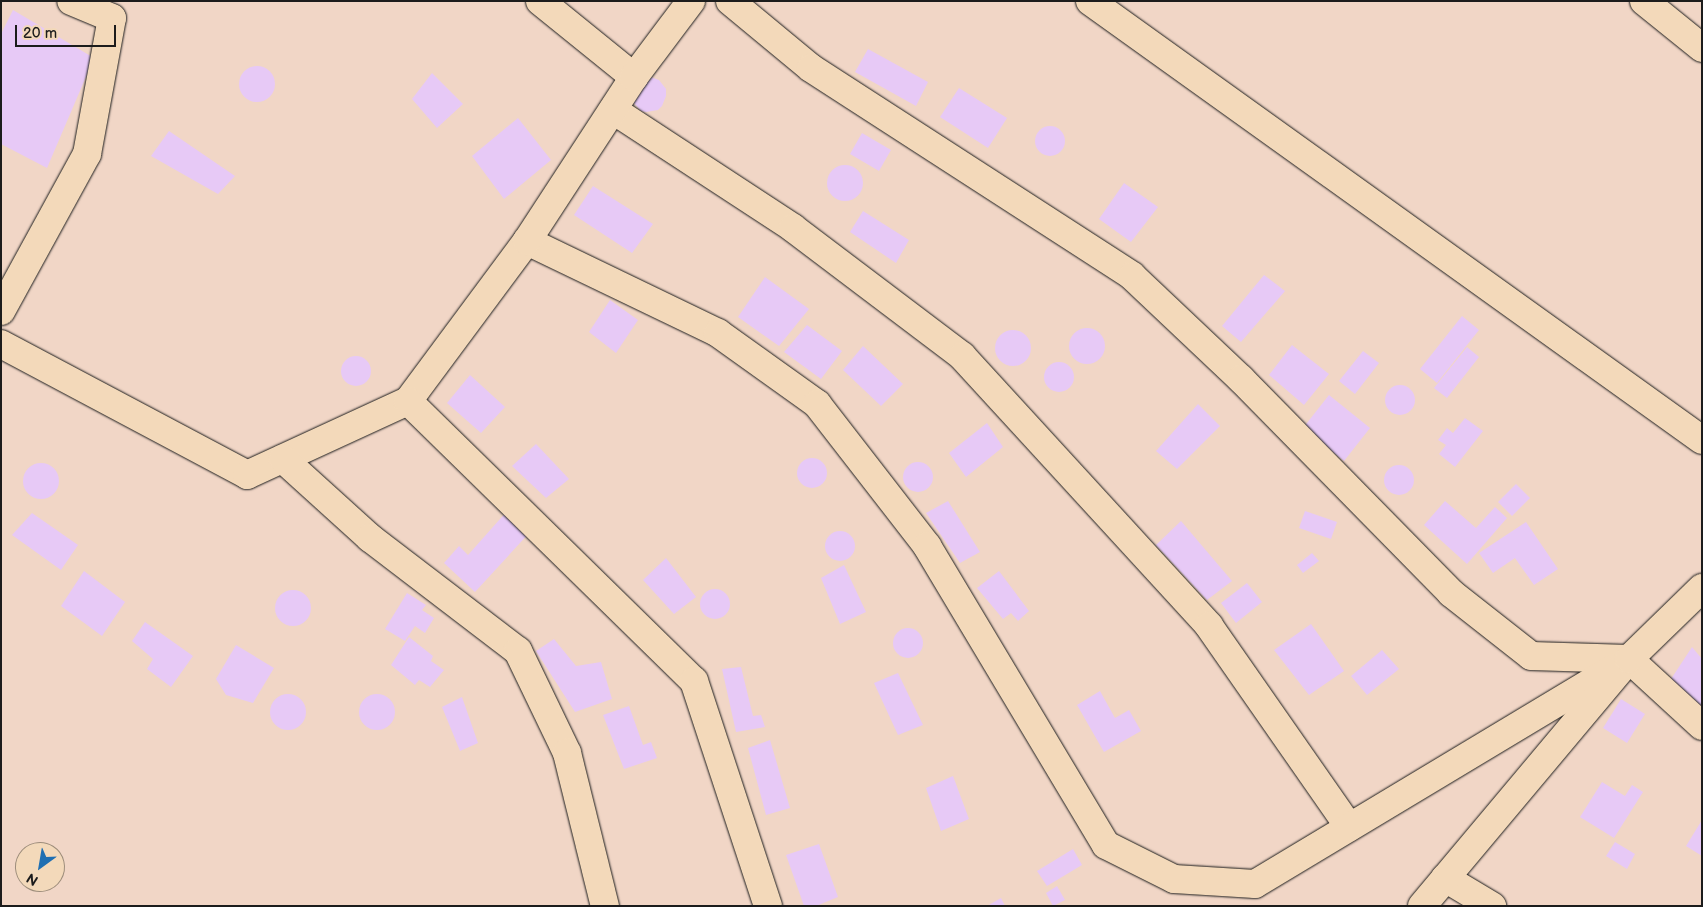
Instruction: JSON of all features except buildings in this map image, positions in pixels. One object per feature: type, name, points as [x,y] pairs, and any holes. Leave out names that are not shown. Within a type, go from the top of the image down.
[{"type":"street","points":[[1,311],[87,154],[112,18],[71,1]]},
{"type":"street","points":[[540,1],[634,77]]},
{"type":"street","points":[[1,344],[247,475],[408,401],[527,241],[634,77],[691,1]]},
{"type":"street","points":[[730,1],[811,68],[1132,276],[1242,379],[1451,593],[1530,656],[1629,659],[1702,726]]},
{"type":"street","points":[[1090,1],[1702,440]]},
{"type":"street","points":[[1644,1],[1702,48]]},
{"type":"street","points":[[613,110],[793,228],[962,356],[1209,626],[1349,827]]},
{"type":"street","points":[[527,241],[718,333],[817,404],[927,546],[1106,845],[1174,880],[1255,884],[1629,659]]},
{"type":"street","points":[[408,401],[694,681],[768,906]]},
{"type":"street","points":[[283,458],[370,538],[518,651],[567,753],[605,906]]},
{"type":"street","points":[[1422,906],[1629,659],[1702,588]]},
{"type":"street","points":[[1445,878],[1492,906]]}]
